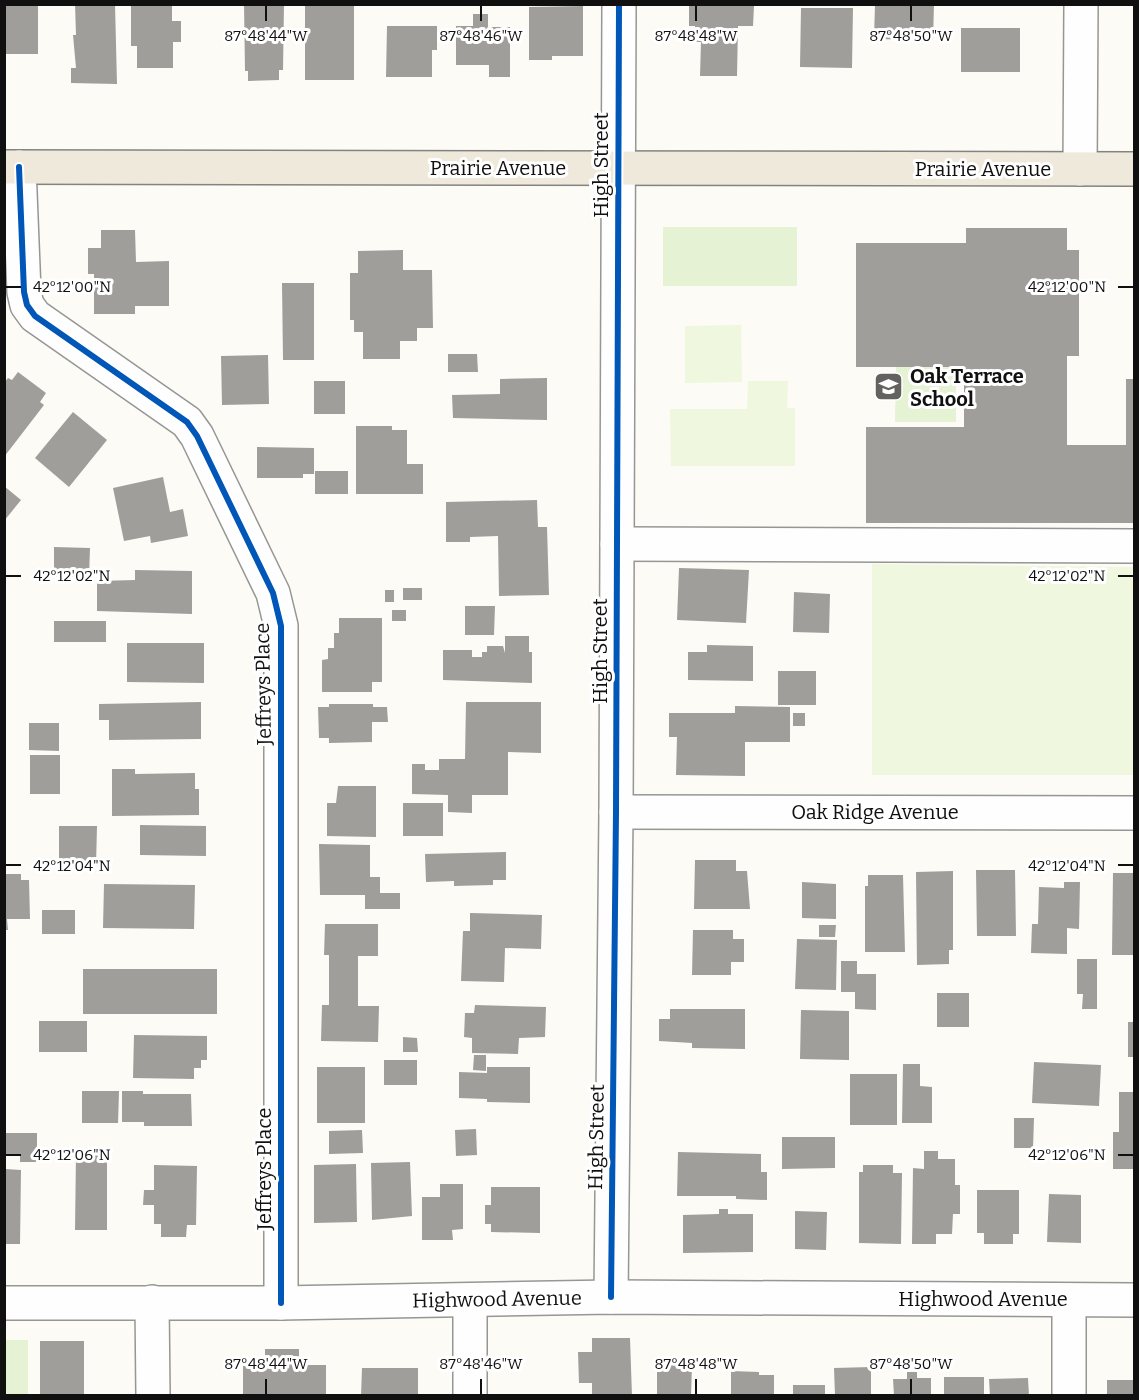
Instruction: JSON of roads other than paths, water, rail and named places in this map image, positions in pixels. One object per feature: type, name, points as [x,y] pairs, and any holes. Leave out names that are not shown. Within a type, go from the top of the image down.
[{"type":"main road","name":"Prairie Avenue","points":[[12,167],[1134,170]]},
{"type":"street","name":"High Street","points":[[611,1297],[616,812],[619,4]]},
{"type":"street","points":[[1080,169],[1081,4]]},
{"type":"street","name":"Jeffreys Place","points":[[12,167],[27,305],[35,316],[187,423],[196,435],[273,593],[281,626],[281,1303]]},
{"type":"street","points":[[617,544],[1134,546]]},
{"type":"street","name":"Oak Ridge Avenue","points":[[616,812],[1134,813]]},
{"type":"street","name":"Highwood Avenue","points":[[4,1303],[281,1303],[611,1297],[1134,1300]]},
{"type":"street","points":[[470,1300],[470,1395]]},
{"type":"street","points":[[1069,1300],[1070,1395]]},
{"type":"street","points":[[152,1302],[153,1395]]},
{"type":"place","name":"Oak Terrace School","points":[[889,387]]}]
